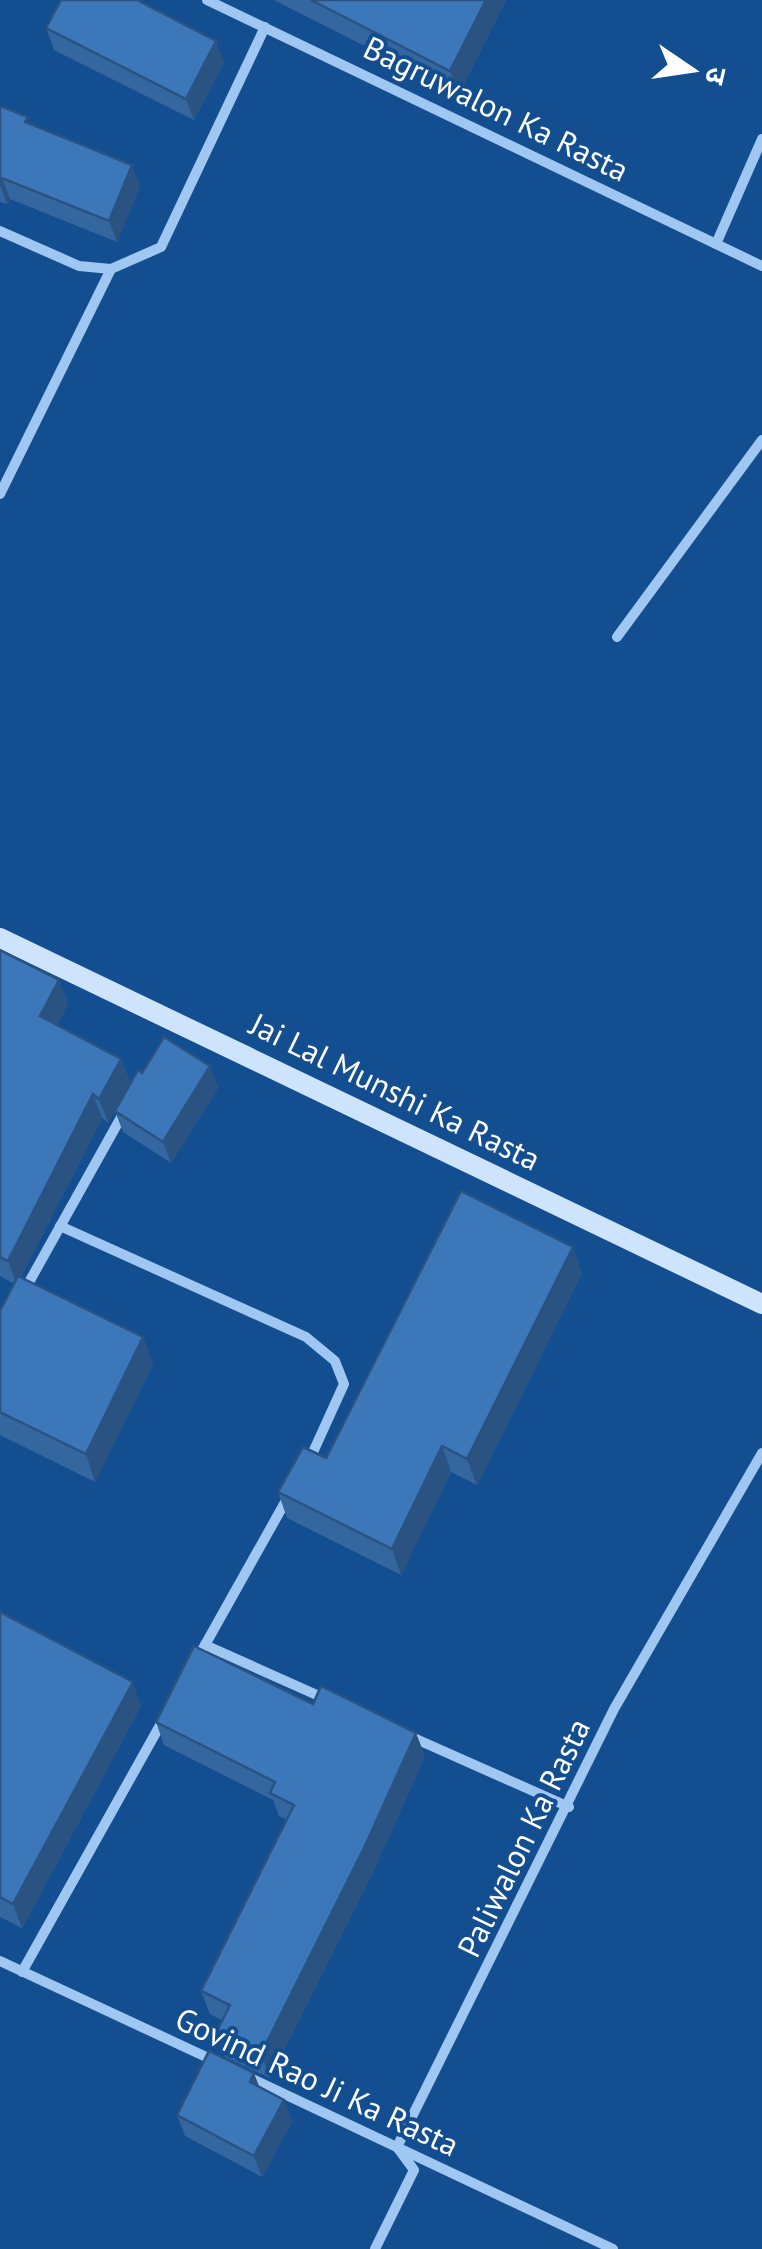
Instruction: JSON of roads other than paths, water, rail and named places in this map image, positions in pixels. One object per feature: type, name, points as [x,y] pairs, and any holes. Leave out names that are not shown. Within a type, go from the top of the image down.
[{"type":"main road","name":"Jai Lal Munshi Ka Rasta","points":[[0,938],[171,1028],[762,1304]]},
{"type":"street","name":"Bagruwalon Ka Rasta","points":[[206,0],[762,266]]},
{"type":"street","points":[[0,231],[79,266],[111,268],[160,247],[265,27]]},
{"type":"street","points":[[716,244],[762,138]]},
{"type":"street","points":[[0,494],[111,268]]},
{"type":"street","points":[[617,637],[757,457],[762,440]]},
{"type":"street","points":[[18,1302],[127,1106]]},
{"type":"street","points":[[60,1226],[306,1338],[335,1361],[344,1384],[305,1468]]},
{"type":"street","name":"Paliwalon Ka Rasta","points":[[397,2147],[569,1807],[614,1709],[762,1454]]},
{"type":"street","points":[[186,1680],[296,1484]]},
{"type":"street","points":[[205,1645],[332,1702]]},
{"type":"street","points":[[22,1972],[167,1714]]},
{"type":"street","points":[[387,1726],[569,1807]]},
{"type":"street","name":"Govind Rao Ji Ka Rasta","points":[[0,1961],[613,2249]]},
{"type":"street","points":[[374,2249],[414,2170],[397,2147]]}]
